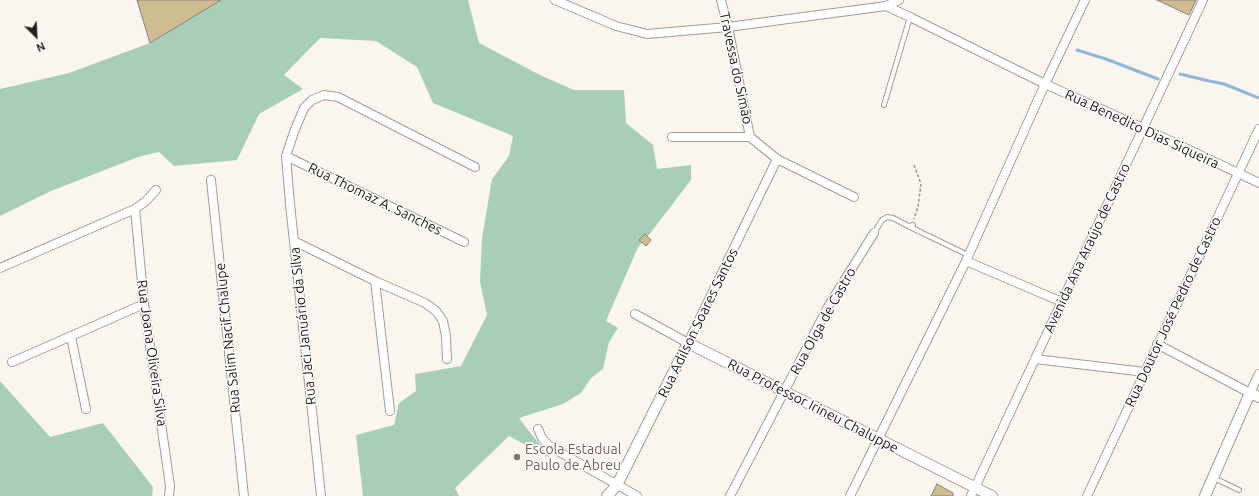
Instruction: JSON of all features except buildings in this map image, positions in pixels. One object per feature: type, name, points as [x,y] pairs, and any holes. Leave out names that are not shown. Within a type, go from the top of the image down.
[{"type":"street","points":[[555,0],[616,26],[647,34],[728,27],[899,0]]},
{"type":"street","name":"Travessa do Simão","points":[[721,0],[728,27],[750,137]]},
{"type":"street","points":[[850,496],[967,258],[1045,84],[1085,0]]},
{"type":"street","name":"Avenida Ana Araújo de Castro","points":[[973,492],[1203,0]]},
{"type":"street","name":"Rua Benedito Dias Siqueira","points":[[885,3],[1045,84],[1143,128],[1259,183]]},
{"type":"street","points":[[286,156],[304,108],[312,100],[324,95],[338,98],[475,167]]},
{"type":"street","name":"Rua Doutor José Pedro de Castro","points":[[1086,496],[1259,129]]},
{"type":"street","points":[[672,137],[750,137],[777,159],[854,197]]},
{"type":"street","name":"Rua Jaci Januário da Silva","points":[[286,156],[321,496]]},
{"type":"street","name":"Rua Thomaz A. Sanches","points":[[286,156],[464,242]]},
{"type":"street","name":"Rua Adilson Soares Santos","points":[[607,496],[617,485],[777,159]]},
{"type":"street","name":"Rua Salim Nacif Chalupe","points":[[211,180],[244,496]]},
{"type":"street","points":[[0,268],[135,209],[146,201],[156,190]]},
{"type":"street","name":"Rua Joana Oliveira Silva","points":[[135,209],[144,304],[170,486],[169,496]]},
{"type":"street","name":"Rua Olga de Castro","points":[[730,496],[829,305],[874,233]]},
{"type":"street","points":[[294,241],[375,281],[425,303],[436,311],[443,321],[446,336],[447,359]]},
{"type":"street","points":[[967,258],[1062,302]]},
{"type":"street","points":[[375,281],[390,411]]},
{"type":"street","points":[[12,362],[144,304]]},
{"type":"street","name":"Rua Professor Irineu Chaluppe","points":[[635,314],[688,343],[878,439],[973,492],[992,496]]},
{"type":"street","points":[[71,337],[86,409]]},
{"type":"street","points":[[1158,344],[1254,395]]},
{"type":"street","points":[[1035,359],[1145,372]]},
{"type":"street","points":[[1205,496],[1254,395],[1259,374]]},
{"type":"street","points":[[538,429],[548,446],[637,496]]},
{"type":"lane","points":[[884,105],[910,17]]},
{"type":"lane","points":[[874,233],[882,220],[893,218],[958,248],[967,258]]},
{"type":"lane","points":[[1214,478],[1239,490]]},
{"type":"path","points":[[910,225],[918,207],[921,184],[914,165]]},
{"type":"green space","points":[[221,0],[468,0],[479,43],[542,76],[574,90],[624,90],[626,123],[653,145],[657,169],[691,165],[691,180],[638,247],[606,321],[618,328],[609,342],[603,369],[591,378],[581,393],[563,404],[519,418],[550,458],[509,436],[455,488],[459,496],[363,496],[356,435],[394,425],[399,403],[416,391],[415,374],[461,366],[487,315],[480,282],[482,238],[492,179],[509,156],[513,136],[433,103],[417,67],[376,41],[320,38],[284,75],[303,89],[259,114],[237,160],[174,166],[159,152],[138,157],[51,191],[0,216],[0,89],[69,73],[150,43]]},
{"type":"green space","points":[[0,381],[50,437],[103,423],[153,487],[152,496],[0,496]]},
{"type":"waterway","points":[[1077,50],[1106,59],[1158,79]]},
{"type":"waterway","points":[[1180,74],[1224,84],[1259,98]]},
{"type":"place","name":"Escola Estadual Paulo de Abreu","points":[[517,457]]}]
